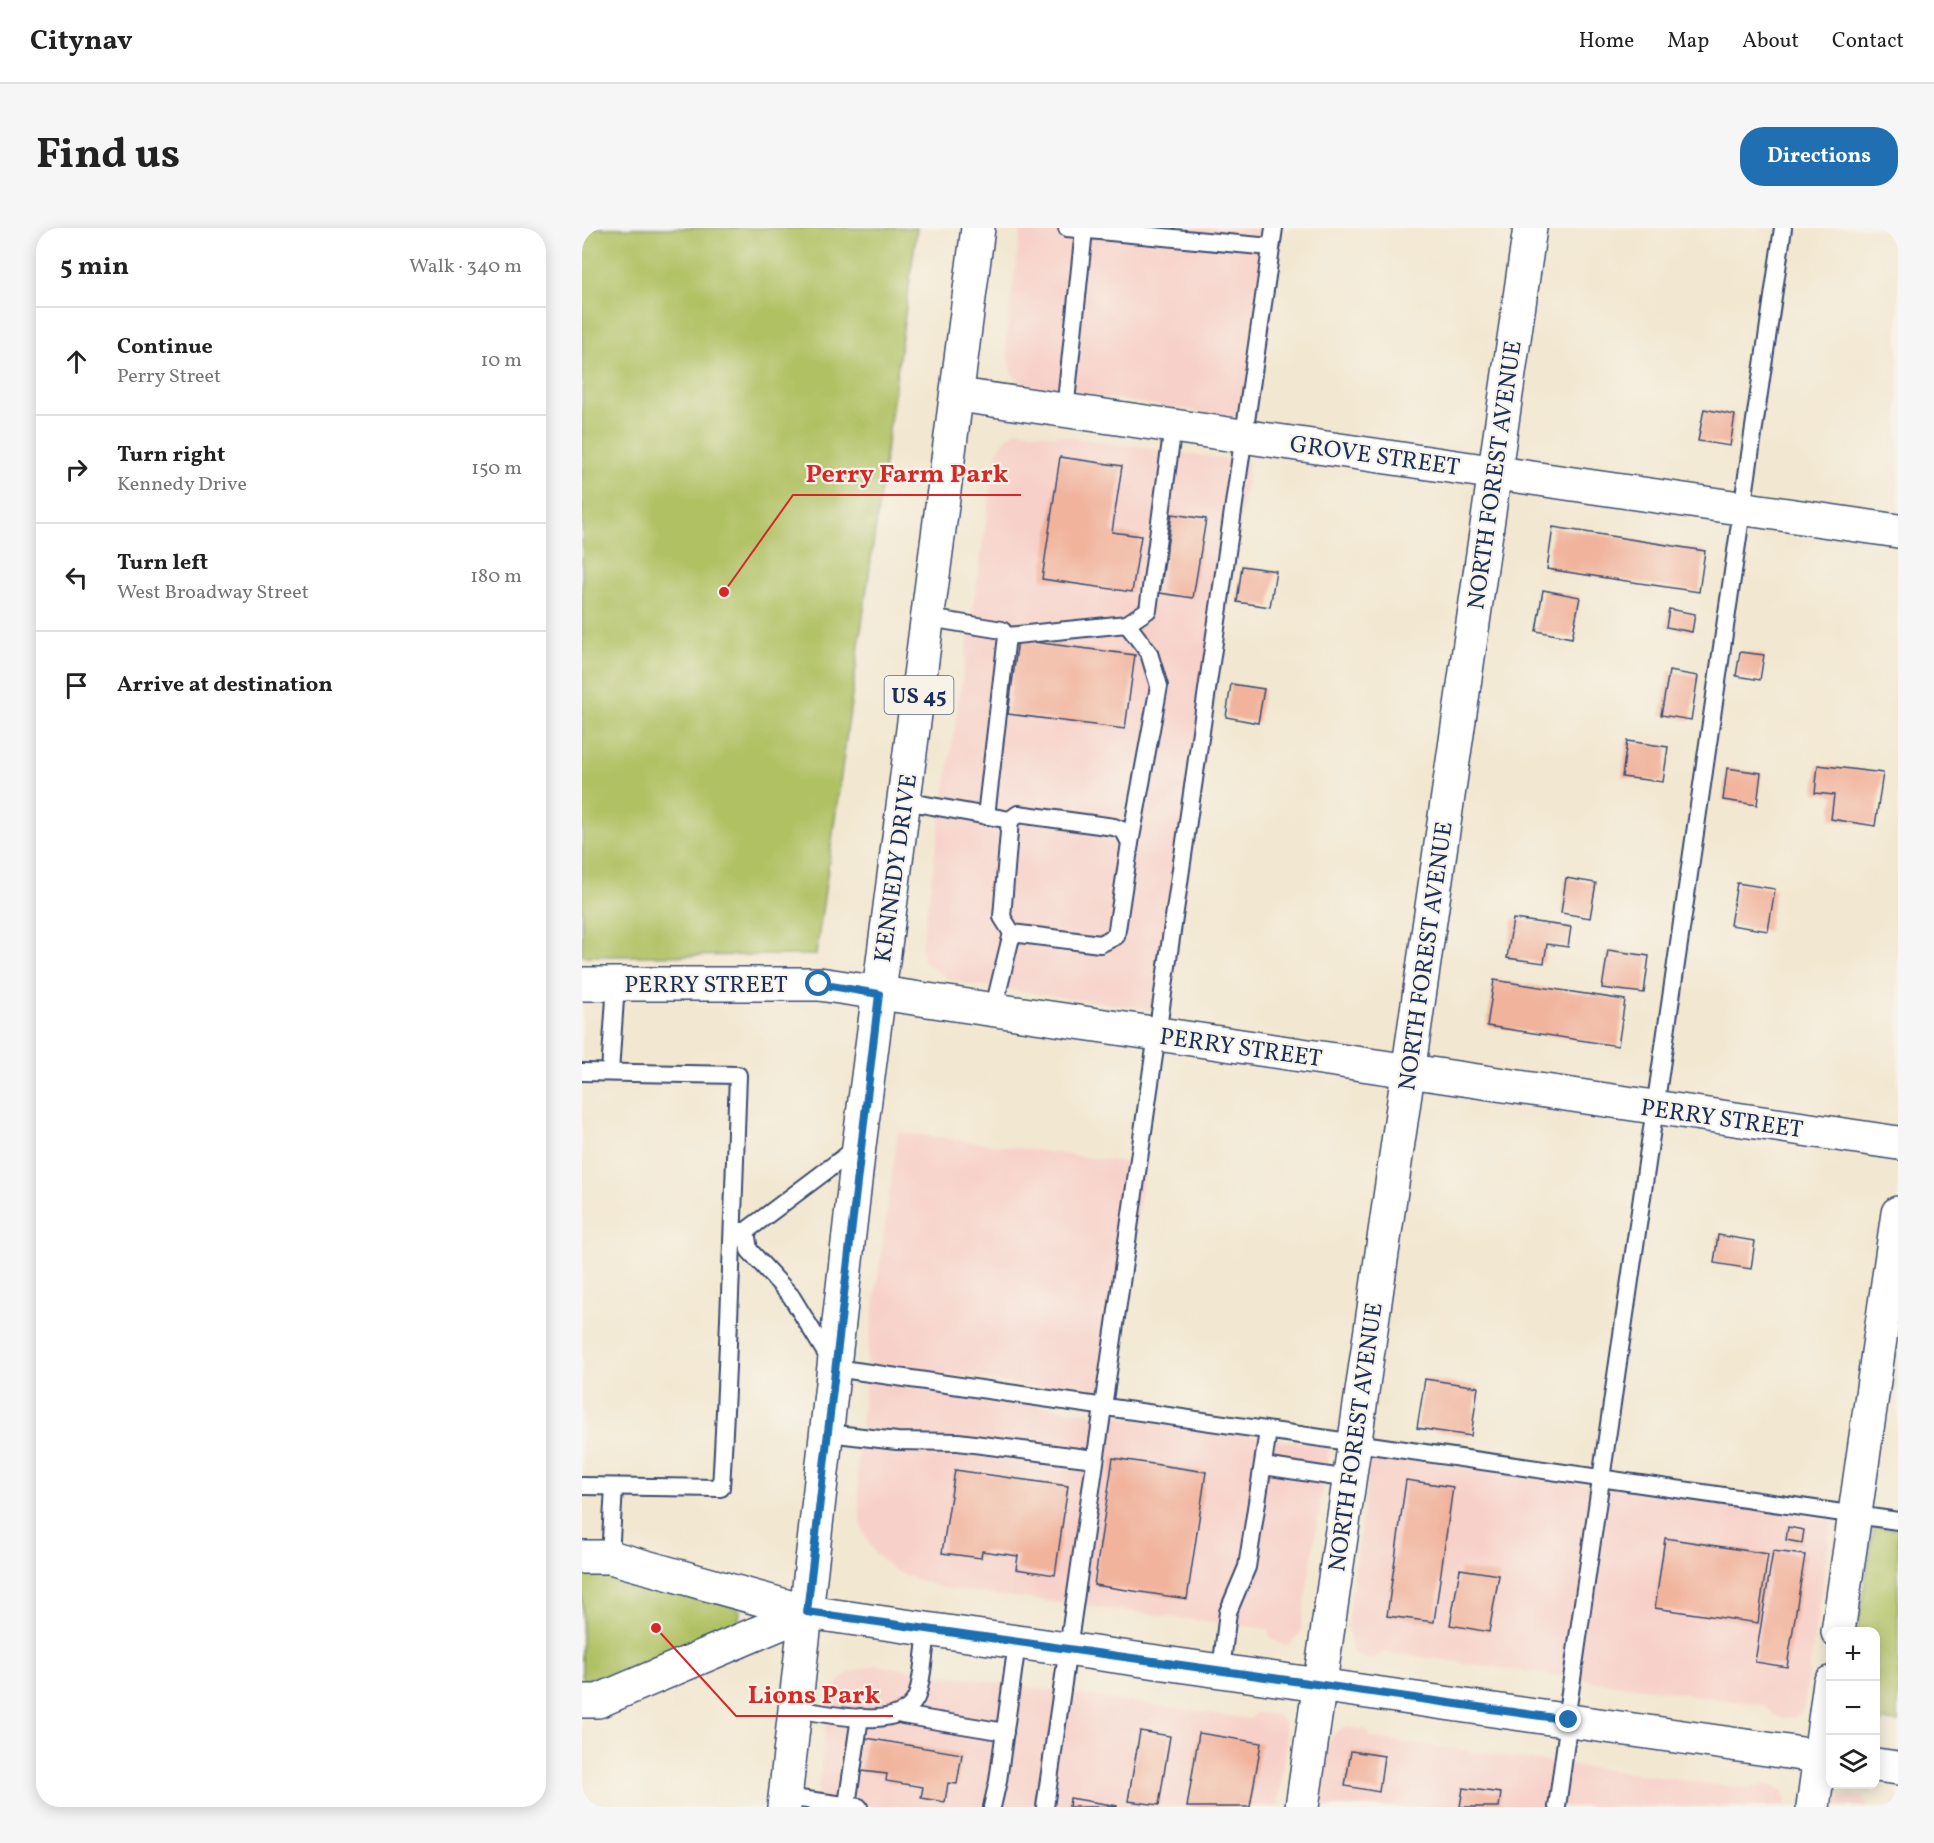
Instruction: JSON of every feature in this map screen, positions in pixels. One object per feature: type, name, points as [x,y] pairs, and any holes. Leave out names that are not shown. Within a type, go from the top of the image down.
[{"type":"street","name":"US 45","points":[[958,395],[978,228]]},
{"type":"street","name":"NORTH FOREST AVENUE","points":[[1302,1807],[1530,228]]},
{"type":"street","name":"GROVE STREET","points":[[958,395],[1898,531]]},
{"type":"street","name":"KENNEDY DRIVE","points":[[784,1802],[828,1433],[859,1146],[958,395]]},
{"type":"street","name":"PERRY STREET","points":[[582,984],[819,984],[1898,1143]]},
{"type":"street","points":[[1839,1627],[1898,1213]]},
{"type":"street","points":[[596,1557],[807,1612],[1825,1758]]},
{"type":"street","points":[[582,1701],[598,1701],[807,1612]]},
{"type":"street","points":[[1813,1807],[1825,1758],[1827,1735]]},
{"type":"street","points":[[1880,1766],[1898,1768]]},
{"type":"lane","points":[[1045,1807],[1274,228]]},
{"type":"lane","points":[[1557,1807],[1601,1478],[1783,228]]},
{"type":"lane","points":[[1065,411],[1076,229],[1271,247]]},
{"type":"lane","points":[[1007,636],[1127,624],[1148,610],[1173,426]]},
{"type":"lane","points":[[929,618],[1002,630],[1007,636],[986,816]]},
{"type":"lane","points":[[1012,933],[1100,944],[1116,936],[1130,843],[1159,686],[1149,653],[1127,624]]},
{"type":"lane","points":[[904,801],[1010,820],[1018,814],[1114,827],[1124,831],[1130,843]]},
{"type":"lane","points":[[993,1011],[1012,933],[1002,917],[1010,820]]},
{"type":"lane","points":[[610,1072],[616,984]]},
{"type":"lane","points":[[582,1072],[738,1075],[738,1231],[721,1488],[582,1486]]},
{"type":"lane","points":[[738,1231],[859,1146]]},
{"type":"lane","points":[[738,1231],[749,1250],[791,1296],[835,1368],[1898,1521]]},
{"type":"lane","points":[[1221,1671],[1228,1612],[1247,1567],[1268,1431]]},
{"type":"lane","points":[[828,1433],[897,1441],[958,1442],[1095,1459]]},
{"type":"lane","points":[[1263,1466],[1349,1479]]},
{"type":"lane","points":[[596,1557],[614,1487]]},
{"type":"lane","points":[[902,1715],[917,1698],[927,1630]]},
{"type":"lane","points":[[992,1807],[1017,1643]]},
{"type":"lane","points":[[795,1709],[882,1719],[902,1715],[1005,1732]]},
{"type":"lane","points":[[784,1802],[853,1806],[860,1717]]},
{"type":"shaded area","points":[[1021,228],[1283,228],[1255,420],[1038,388],[1021,382],[1012,374],[1005,344]]},
{"type":"shaded area","points":[[1017,430],[1249,462],[1169,1012],[968,984],[949,979],[923,961],[921,947],[995,463],[998,450]]},
{"type":"shaded area","points":[[898,1132],[1145,1165],[1113,1397],[866,1364]]},
{"type":"shaded area","points":[[866,1381],[1329,1447],[1300,1634],[1290,1644],[1282,1645],[1270,1637],[1268,1629],[942,1588],[896,1572],[875,1554],[862,1529],[857,1460]]},
{"type":"shaded area","points":[[1371,1453],[1832,1521],[1804,1706],[1801,1713],[1793,1718],[1784,1718],[1774,1715],[1764,1705],[1386,1652],[1370,1660],[1353,1654],[1347,1626]]},
{"type":"shaded area","points":[[875,1665],[1250,1719],[1256,1713],[1275,1714],[1283,1720],[1287,1737],[1278,1807],[816,1807],[829,1700],[836,1685],[848,1673]]},
{"type":"shaded area","points":[[1345,1727],[1366,1730],[1371,1738],[1748,1789],[1766,1784],[1783,1790],[1787,1807],[1319,1807],[1329,1742],[1336,1732]]},
{"type":"shaded area","points":[[1853,1795],[1862,1797],[1869,1807],[1833,1807],[1842,1797]]},
{"type":"green space","points":[[582,228],[917,228],[816,955],[582,956]]},
{"type":"green space","points":[[1874,1526],[1898,1529],[1898,1723],[1884,1720],[1880,1724],[1880,1627],[1858,1627]]},
{"type":"green space","points":[[582,1574],[600,1574],[718,1597],[735,1605],[740,1611],[738,1626],[698,1639],[622,1670],[582,1680]]},
{"type":"building","points":[[1704,409],[1735,415],[1730,446],[1698,441]]},
{"type":"building","points":[[1060,457],[1122,466],[1112,532],[1141,536],[1132,592],[1042,579]]},
{"type":"building","points":[[1172,514],[1206,519],[1193,598],[1160,593]]},
{"type":"building","points":[[1553,527],[1705,551],[1699,592],[1547,569]]},
{"type":"building","points":[[1242,566],[1276,571],[1270,607],[1237,602]]},
{"type":"building","points":[[1543,590],[1580,597],[1572,638],[1536,631]]},
{"type":"building","points":[[1669,609],[1695,614],[1692,632],[1666,627]]},
{"type":"building","points":[[1018,640],[1135,655],[1125,729],[1008,714]]},
{"type":"building","points":[[1740,652],[1764,655],[1760,680],[1736,676]]},
{"type":"building","points":[[1669,671],[1698,676],[1691,720],[1661,715]]},
{"type":"building","points":[[1231,684],[1264,689],[1258,723],[1226,717]]},
{"type":"building","points":[[1627,741],[1668,747],[1663,782],[1622,777]]},
{"type":"building","points":[[1818,765],[1883,773],[1875,826],[1831,819],[1834,795],[1815,793]]},
{"type":"building","points":[[1727,768],[1761,773],[1757,805],[1723,800]]},
{"type":"building","points":[[1566,878],[1596,883],[1590,918],[1561,913]]},
{"type":"building","points":[[1737,883],[1775,889],[1768,931],[1730,925]]},
{"type":"building","points":[[1513,919],[1571,927],[1568,947],[1547,944],[1544,963],[1507,958]]},
{"type":"building","points":[[1608,950],[1649,956],[1644,993],[1602,988]]},
{"type":"building","points":[[1494,980],[1625,1000],[1618,1046],[1487,1026]]},
{"type":"building","points":[[1718,1235],[1755,1241],[1751,1269],[1714,1263]]},
{"type":"building","points":[[1425,1379],[1478,1387],[1471,1436],[1417,1428]]},
{"type":"building","points":[[1113,1458],[1206,1472],[1187,1599],[1094,1585]]},
{"type":"building","points":[[955,1470],[1068,1486],[1055,1575],[1016,1569],[1018,1556],[982,1551],[981,1558],[942,1553]]},
{"type":"building","points":[[1406,1480],[1453,1487],[1434,1622],[1387,1616]]},
{"type":"building","points":[[1788,1527],[1804,1530],[1802,1543],[1786,1540]]},
{"type":"building","points":[[1665,1538],[1768,1554],[1758,1623],[1655,1608]]},
{"type":"building","points":[[1773,1551],[1805,1555],[1787,1667],[1755,1662]]},
{"type":"building","points":[[1460,1569],[1499,1575],[1489,1632],[1450,1625]]},
{"type":"building","points":[[1140,1731],[1170,1736],[1159,1805],[1128,1801]]},
{"type":"building","points":[[1199,1733],[1261,1743],[1250,1807],[1187,1807]]},
{"type":"building","points":[[866,1738],[962,1754],[957,1784],[948,1783],[945,1802],[921,1798],[923,1787],[886,1781],[887,1774],[861,1771]]},
{"type":"building","points":[[1351,1751],[1384,1756],[1379,1792],[1345,1786]]},
{"type":"building","points":[[1463,1788],[1501,1793],[1499,1807],[1460,1807]]},
{"type":"building","points":[[1070,1798],[1117,1806],[1117,1807],[1069,1807]]},
{"type":"place","name":"Perry Farm Park","points":[[724,592]]},
{"type":"place","name":"Lions Park","points":[[656,1628]]},
{"type":"route","points":[[819,984],[879,994],[859,1146],[807,1612],[1569,1720]]}]
